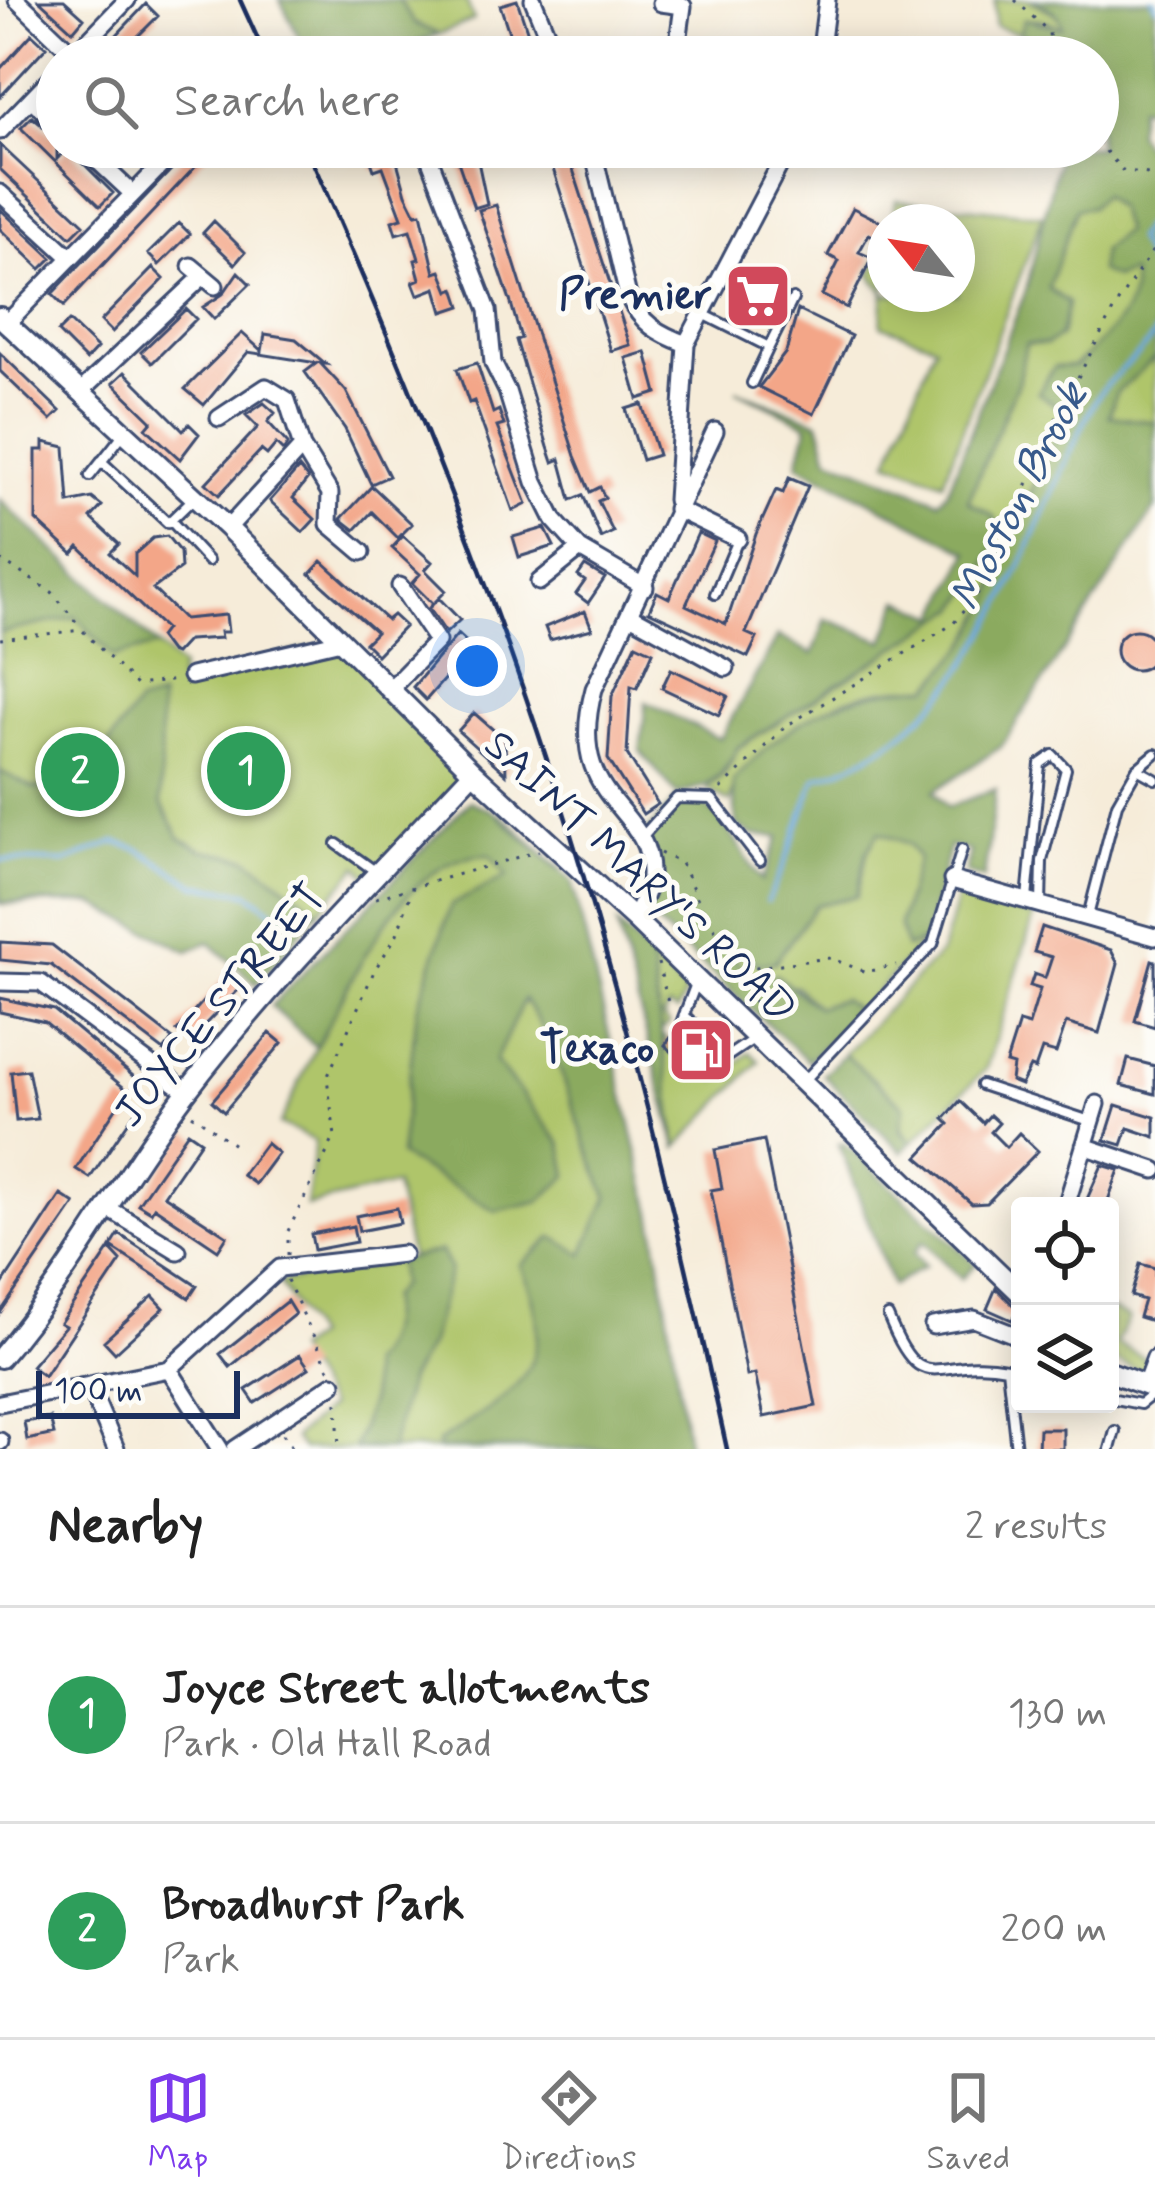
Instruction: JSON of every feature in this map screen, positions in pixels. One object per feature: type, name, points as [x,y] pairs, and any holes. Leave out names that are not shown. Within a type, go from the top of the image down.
[{"type":"street","points":[[16,0],[53,36]]},
{"type":"street","points":[[92,36],[127,0]]},
{"type":"street","points":[[533,0],[548,36]]},
{"type":"street","points":[[823,36],[827,0]]},
{"type":"street","points":[[663,2],[682,6],[678,36]]},
{"type":"street","points":[[0,131],[36,95]]},
{"type":"street","points":[[32,99],[36,103]]},
{"type":"street","points":[[106,168],[134,194]]},
{"type":"street","points":[[3,320],[158,168]]},
{"type":"street","points":[[432,168],[457,239],[482,290],[493,363],[507,391],[535,482],[554,520],[580,549],[645,587]]},
{"type":"street","points":[[597,168],[628,296],[639,318],[656,332],[686,344]]},
{"type":"street","points":[[676,509],[686,344],[778,168]]},
{"type":"street","points":[[0,193],[69,256]]},
{"type":"street","points":[[81,392],[202,276]]},
{"type":"street","name":"SAINT MARY'S ROAD","points":[[3,320],[228,528],[473,772],[634,919],[1011,1285]]},
{"type":"street","points":[[219,418],[266,387],[286,400],[302,447],[330,493],[329,524],[362,552]]},
{"type":"street","points":[[634,919],[651,879],[643,844],[595,778],[586,751],[585,721],[594,689],[715,431]]},
{"type":"street","points":[[228,528],[302,447]]},
{"type":"street","points":[[676,509],[738,538]]},
{"type":"street","points":[[539,582],[580,549]]},
{"type":"street","points":[[389,690],[437,641],[400,586]]},
{"type":"street","points":[[630,615],[726,668]]},
{"type":"street","points":[[191,676],[341,641]]},
{"type":"street","name":"JOYCE STREET","points":[[0,1358],[109,1209],[182,1097],[473,772]]},
{"type":"street","points":[[952,880],[1155,937]]},
{"type":"street","points":[[0,982],[41,983],[182,1097]]},
{"type":"street","points":[[1069,1197],[1097,1104]]},
{"type":"street","points":[[1084,1147],[1155,1171]]},
{"type":"street","points":[[109,1209],[178,1251]]},
{"type":"street","points":[[0,1403],[169,1370],[284,1268],[403,1255]]},
{"type":"street","points":[[933,1326],[974,1319],[1011,1333]]},
{"type":"street","points":[[1119,1375],[1152,1388],[1155,1358]]},
{"type":"street","points":[[169,1370],[220,1449]]},
{"type":"street","points":[[235,1449],[333,1384]]},
{"type":"street","points":[[89,1385],[116,1449]]},
{"type":"lane","points":[[752,383],[793,299]]},
{"type":"lane","points":[[700,313],[769,347]]},
{"type":"lane","points":[[90,476],[125,432]]},
{"type":"lane","points":[[101,461],[172,522],[208,561]]},
{"type":"lane","points":[[172,522],[195,497]]},
{"type":"lane","points":[[715,594],[738,538]]},
{"type":"lane","points":[[1088,918],[1118,804],[1138,769],[1155,754]]},
{"type":"lane","points":[[1053,755],[1066,770],[1034,903],[1040,764],[1053,755]]},
{"type":"lane","points":[[1138,769],[1155,779]]},
{"type":"lane","points":[[643,844],[677,798],[712,799],[760,861]]},
{"type":"lane","points":[[338,844],[379,873]]},
{"type":"lane","points":[[802,1082],[933,944],[962,849]]},
{"type":"lane","points":[[697,980],[684,1015],[728,1056],[756,1037]]},
{"type":"lane","points":[[981,1085],[1092,1121]]},
{"type":"lane","points":[[888,1316],[904,1355],[917,1368],[934,1372],[983,1363],[1011,1369]]},
{"type":"lane","points":[[1007,1368],[1016,1449]]},
{"type":"lane","points":[[1119,1400],[1140,1404],[1152,1388]]},
{"type":"lane","points":[[1110,1449],[1115,1431]]},
{"type":"path","points":[[1015,0],[1048,36]]},
{"type":"path","points":[[1119,166],[1155,175]]},
{"type":"path","points":[[712,799],[769,740],[953,623],[981,590],[1054,421],[1153,250]]},
{"type":"path","points":[[0,560],[52,592],[136,685],[191,676]]},
{"type":"path","points":[[0,639],[82,630]]},
{"type":"path","points":[[643,844],[681,863],[708,922],[742,962],[758,1015]]},
{"type":"path","points":[[350,904],[554,846]]},
{"type":"path","points":[[339,1449],[333,1384],[284,1268],[288,1231],[335,1136],[327,1078],[375,969],[396,937],[413,887]]},
{"type":"path","points":[[659,944],[658,968],[669,1006]]},
{"type":"path","points":[[742,962],[756,967],[830,958],[852,971],[913,968]]},
{"type":"path","points":[[182,1097],[234,1145]]},
{"type":"path","points":[[275,1423],[293,1449]]},
{"type":"green space","points":[[280,0],[466,0],[474,20],[434,36],[298,36]]},
{"type":"green space","points":[[280,0],[399,0],[414,23],[438,34],[433,36],[298,36]]},
{"type":"green space","points":[[995,0],[1030,0],[1061,17],[1062,29],[1048,21],[1025,19],[1019,34],[995,26]]},
{"type":"green space","points":[[1030,0],[1155,0],[1155,110],[1140,106],[1136,132],[1155,161],[1155,358],[1116,393],[1109,416],[1155,422],[1155,508],[1001,747],[934,791],[948,807],[996,789],[984,879],[965,873],[970,851],[950,846],[924,941],[906,948],[899,925],[918,858],[909,844],[879,832],[867,852],[857,896],[816,905],[775,962],[758,964],[740,953],[733,957],[758,983],[775,974],[817,1007],[842,999],[859,1011],[808,1061],[639,907],[651,879],[640,839],[677,798],[691,799],[716,815],[762,881],[779,837],[752,835],[736,825],[733,781],[775,741],[821,712],[872,693],[930,687],[967,644],[991,602],[1005,550],[1066,412],[1038,393],[1054,367],[1076,366],[1116,324],[1130,301],[1131,273],[1115,278],[1099,271],[1102,251],[1124,231],[1117,208],[1102,195],[1091,207],[1076,209],[1048,288],[1068,303],[1060,336],[1047,344],[1026,344],[1018,382],[968,501],[994,517],[997,538],[987,564],[958,608],[738,747],[721,774],[698,789],[676,794],[640,751],[646,702],[720,739],[778,636],[813,654],[826,619],[884,641],[900,600],[938,616],[969,552],[798,464],[808,425],[736,390],[819,422],[829,457],[939,501],[947,492],[1026,290],[1056,168],[1119,168],[1119,36],[1019,34],[1024,19],[1062,27],[1055,12]]},
{"type":"green space","points":[[1102,195],[1117,208],[1124,231],[1102,251],[1130,272],[1134,291],[1117,324],[1101,341],[1038,393],[1066,412],[1005,550],[991,602],[967,644],[930,687],[868,693],[834,705],[800,725],[748,765],[730,802],[707,789],[725,774],[738,748],[958,608],[980,577],[997,530],[995,518],[968,502],[1018,382],[1026,344],[1047,344],[1061,336],[1068,303],[1048,288],[1076,208]]},
{"type":"green space","points":[[975,208],[1043,215],[943,482],[889,461],[935,345],[881,325],[882,312],[975,312]]},
{"type":"green space","points":[[1155,358],[1155,422],[1109,417],[1116,393]]},
{"type":"green space","points":[[0,500],[181,668],[178,680],[341,641],[473,772],[372,881],[358,866],[256,984],[209,942],[186,945],[91,903],[0,904]]},
{"type":"green space","points":[[0,500],[158,646],[113,657],[76,617],[0,633]]},
{"type":"green space","points":[[160,698],[161,803],[180,838],[203,850],[247,858],[319,910],[256,984],[209,942],[188,951],[91,903],[0,902],[0,771],[33,788],[77,788],[138,704]]},
{"type":"green space","points":[[470,801],[502,815],[562,870],[687,1449],[302,1449],[294,1438],[329,1407],[295,1350],[314,1337],[279,1282],[411,1259],[395,1185],[306,1206],[315,1141],[280,1124],[316,1047],[271,1006]]},
{"type":"green space","points":[[470,801],[494,812],[572,881],[653,1216],[688,1449],[438,1449],[438,1442],[491,1407],[526,1373],[535,1352],[537,1329],[521,1265],[553,1237],[583,1254],[608,1197],[550,1046],[524,999],[495,1061],[562,1145],[568,1176],[540,1201],[496,1211],[400,1156],[417,1009],[451,905],[507,876],[490,855],[459,860],[431,875],[406,897],[365,956],[316,1047],[271,1006]]},
{"type":"green space","points":[[879,832],[909,844],[918,858],[906,948],[924,941],[859,1011],[842,999],[817,1007],[796,986],[758,984],[732,958],[739,953],[775,962],[816,905],[857,896],[867,852]]},
{"type":"green space","points":[[958,894],[1034,917],[986,1069],[912,1142],[844,1054],[941,952]]},
{"type":"green space","points":[[617,925],[651,957],[677,1148]]},
{"type":"green space","points":[[651,957],[686,993],[677,1011],[669,1007],[663,1017],[669,1023],[661,1031]]},
{"type":"green space","points":[[661,1034],[668,1041],[665,1046],[690,1069],[700,1060],[717,1080],[750,1052],[759,1061],[677,1148]]},
{"type":"green space","points":[[844,1054],[904,1106],[901,1130],[912,1142],[902,1152],[823,1075]]},
{"type":"green space","points":[[839,1144],[845,1144],[976,1264],[961,1279],[923,1241],[914,1253],[925,1266],[892,1286]]},
{"type":"green space","points":[[441,1251],[450,1269],[430,1344],[409,1379],[391,1449],[354,1449],[371,1399],[369,1364],[386,1334],[389,1298],[400,1285],[398,1261]]},
{"type":"green space","points":[[1119,1313],[1129,1318],[1119,1337]]},
{"type":"green space","points":[[1119,1345],[1149,1360],[1143,1373],[1119,1362]]},
{"type":"building","points":[[39,0],[64,0],[84,18],[73,31]]},
{"type":"building","points":[[517,0],[529,36],[510,36],[500,5]]},
{"type":"building","points":[[146,4],[158,16],[138,36],[116,36]]},
{"type":"building","points":[[32,34],[36,38],[36,58],[0,97],[0,69]]},
{"type":"building","points":[[32,117],[36,120],[36,143],[21,128]]},
{"type":"building","points":[[0,145],[84,224],[71,237],[0,169]]},
{"type":"building","points":[[62,168],[88,168],[113,193],[100,206]]},
{"type":"building","points":[[173,168],[194,168],[64,306],[52,294]]},
{"type":"building","points":[[383,168],[399,168],[406,194],[416,214],[421,213],[435,273],[441,271],[449,291],[455,288],[461,306],[443,312],[436,288],[418,295],[413,282],[420,279],[415,260],[419,259],[410,230],[396,234],[392,221],[402,218]]},
{"type":"building","points":[[460,168],[479,168],[487,204],[474,208]]},
{"type":"building","points":[[553,168],[572,168],[630,345],[611,351]]},
{"type":"building","points":[[496,205],[575,456],[590,492],[600,487],[605,498],[598,501],[613,532],[601,538],[583,495],[571,500],[560,459],[553,462],[548,447],[516,340],[521,338],[510,300],[479,210]]},
{"type":"building","points":[[853,208],[867,215],[867,238],[859,252],[867,256],[867,268],[847,308],[822,295],[839,261],[828,255]]},
{"type":"building","points":[[0,209],[52,258],[41,269],[0,229]]},
{"type":"building","points":[[214,221],[245,252],[235,264],[203,233]]},
{"type":"building","points":[[179,223],[190,234],[159,265],[148,254]]},
{"type":"building","points":[[153,268],[164,279],[112,332],[101,321]]},
{"type":"building","points":[[238,272],[250,284],[214,319],[203,307],[223,294]]},
{"type":"building","points":[[756,279],[777,290],[767,312],[745,301]]},
{"type":"building","points":[[186,309],[196,319],[152,363],[141,352]]},
{"type":"building","points":[[798,310],[851,336],[814,414],[759,387],[786,352]]},
{"type":"building","points":[[69,321],[97,348],[86,360],[58,332]]},
{"type":"building","points":[[242,333],[262,351],[265,334],[296,339],[326,364],[320,363],[346,391],[389,476],[371,484],[345,429],[305,372],[317,363],[248,352],[204,405],[185,389]]},
{"type":"building","points":[[646,352],[657,393],[638,399],[626,358]]},
{"type":"building","points":[[0,353],[60,411],[51,420],[0,371]]},
{"type":"building","points":[[477,363],[493,413],[499,410],[504,425],[497,427],[527,504],[513,511],[474,401],[469,403],[457,369]]},
{"type":"building","points":[[125,372],[183,430],[189,424],[199,434],[180,459],[146,428],[152,421],[113,383]]},
{"type":"building","points":[[264,403],[275,413],[268,422],[288,444],[283,451],[276,444],[267,455],[261,450],[219,495],[206,483],[258,427],[246,415]]},
{"type":"building","points":[[642,404],[658,455],[642,460],[626,409]]},
{"type":"building","points":[[44,442],[65,447],[69,503],[92,498],[102,506],[91,518],[119,544],[110,553],[135,576],[135,554],[153,538],[167,536],[180,552],[181,568],[153,589],[184,619],[226,615],[228,632],[220,632],[221,638],[188,640],[175,654],[170,652],[159,637],[165,629],[79,547],[73,554],[36,520],[36,450],[44,450]]},
{"type":"building","points":[[299,468],[308,479],[293,498],[315,519],[303,532],[270,501]]},
{"type":"building","points":[[789,478],[808,486],[746,633],[757,638],[748,657],[649,611],[657,592],[669,598],[698,533],[715,541],[686,605],[726,624],[756,534],[776,490],[783,493]]},
{"type":"building","points":[[372,486],[412,524],[398,538],[372,512],[355,530],[341,519]]},
{"type":"building","points":[[545,528],[554,546],[519,557],[513,537]]},
{"type":"building","points":[[403,536],[432,562],[425,570],[446,591],[433,604],[412,583],[420,574],[392,548]]},
{"type":"building","points":[[322,561],[387,620],[393,615],[405,626],[377,655],[365,643],[376,632],[310,574]]},
{"type":"building","points":[[585,566],[605,578],[588,603],[576,594],[585,581],[578,576]]},
{"type":"building","points":[[439,598],[460,620],[446,633],[429,608]]},
{"type":"building","points":[[585,611],[592,629],[550,640],[545,627]]},
{"type":"building","points":[[1136,630],[1150,636],[1156,650],[1150,664],[1136,670],[1122,664],[1116,650],[1122,636]]},
{"type":"building","points":[[458,634],[472,647],[426,700],[413,687]]},
{"type":"building","points":[[636,644],[653,652],[637,688],[631,686],[627,754],[658,804],[643,814],[608,759],[612,696]]},
{"type":"building","points":[[671,669],[728,696],[719,715],[662,688]]},
{"type":"building","points":[[474,713],[505,740],[506,774],[458,731]]},
{"type":"building","points":[[1042,927],[1111,950],[1118,964],[1099,1033],[1066,1023],[1056,1053],[1042,1049],[1035,1069],[1030,1067],[1021,1085],[1011,1081],[1013,1065],[1006,1063],[1019,1022],[1029,1025],[1040,989],[1030,986],[1034,974],[1045,978],[1052,957],[1034,952]]},
{"type":"building","points":[[0,942],[52,945],[173,1039],[164,1051],[51,965],[0,960]]},
{"type":"building","points":[[1155,961],[1155,1027],[1135,1021]]},
{"type":"building","points":[[229,972],[242,986],[189,1041],[177,1031]]},
{"type":"building","points":[[0,998],[54,1010],[139,1081],[129,1092],[45,1022],[0,1012]]},
{"type":"building","points":[[675,1032],[702,1058],[691,1070],[665,1045]]},
{"type":"building","points":[[270,1033],[282,1043],[224,1112],[212,1101]]},
{"type":"building","points":[[1128,1059],[1155,1066],[1155,1094],[1121,1085]]},
{"type":"building","points":[[28,1070],[38,1119],[16,1121],[11,1072]]},
{"type":"building","points":[[122,1099],[137,1109],[90,1178],[76,1169]]},
{"type":"building","points":[[960,1101],[983,1123],[990,1115],[999,1123],[991,1132],[1006,1147],[1019,1133],[1038,1151],[987,1203],[972,1204],[918,1157],[949,1124],[944,1119]]},
{"type":"building","points":[[1116,1105],[1155,1117],[1155,1137],[1128,1128],[1122,1145],[1105,1140]]},
{"type":"building","points":[[188,1132],[201,1141],[164,1195],[227,1236],[218,1250],[154,1207],[151,1212],[138,1204]]},
{"type":"building","points":[[764,1140],[816,1406],[764,1417],[755,1374],[747,1376],[711,1190],[722,1188],[715,1150]]},
{"type":"building","points":[[266,1143],[278,1153],[255,1184],[242,1175]]},
{"type":"building","points":[[1102,1165],[1119,1170],[1109,1197],[1088,1197]]},
{"type":"building","points":[[61,1195],[75,1204],[0,1313],[0,1288]]},
{"type":"building","points":[[397,1208],[400,1223],[359,1231],[356,1216]]},
{"type":"building","points":[[353,1226],[356,1242],[314,1250],[311,1234]]},
{"type":"building","points":[[119,1234],[197,1286],[189,1298],[111,1247]]},
{"type":"building","points":[[110,1249],[121,1261],[44,1376],[31,1366],[65,1326],[60,1323]]},
{"type":"building","points":[[1140,1264],[1155,1268],[1155,1322],[1139,1317],[1144,1300],[1131,1296]]},
{"type":"building","points":[[996,1288],[1011,1303],[1011,1320],[987,1309]]},
{"type":"building","points":[[153,1296],[164,1308],[115,1353],[104,1341]]},
{"type":"building","points":[[287,1301],[295,1314],[230,1367],[220,1354]]},
{"type":"building","points":[[300,1355],[309,1368],[255,1403],[246,1390]]},
{"type":"building","points":[[50,1418],[54,1434],[27,1440],[24,1422]]},
{"type":"building","points":[[1039,1429],[1063,1429],[1063,1449],[1038,1449]]},
{"type":"waterway","name":"Moston Brook","points":[[1153,0],[1155,6]]},
{"type":"waterway","name":"Moston Brook","points":[[1155,212],[1136,239],[1155,275]]},
{"type":"waterway","name":"Moston Brook","points":[[767,901],[816,778],[874,753],[921,717],[960,673],[1020,567],[1095,401],[1155,333]]},
{"type":"waterway","points":[[0,860],[65,862],[115,842],[138,849],[196,885],[249,893],[281,917]]},
{"type":"railway","points":[[240,0],[256,36]]},
{"type":"railway","points":[[315,168],[437,456],[551,772],[647,1108],[727,1449]]},
{"type":"place","name":"Premier","points":[[758,296]]},
{"type":"place","name":"Joyce Street allotments","points":[[246,771]]},
{"type":"place","name":"Broadhurst Park","points":[[80,772]]},
{"type":"place","name":"Texaco","points":[[701,1050]]}]
